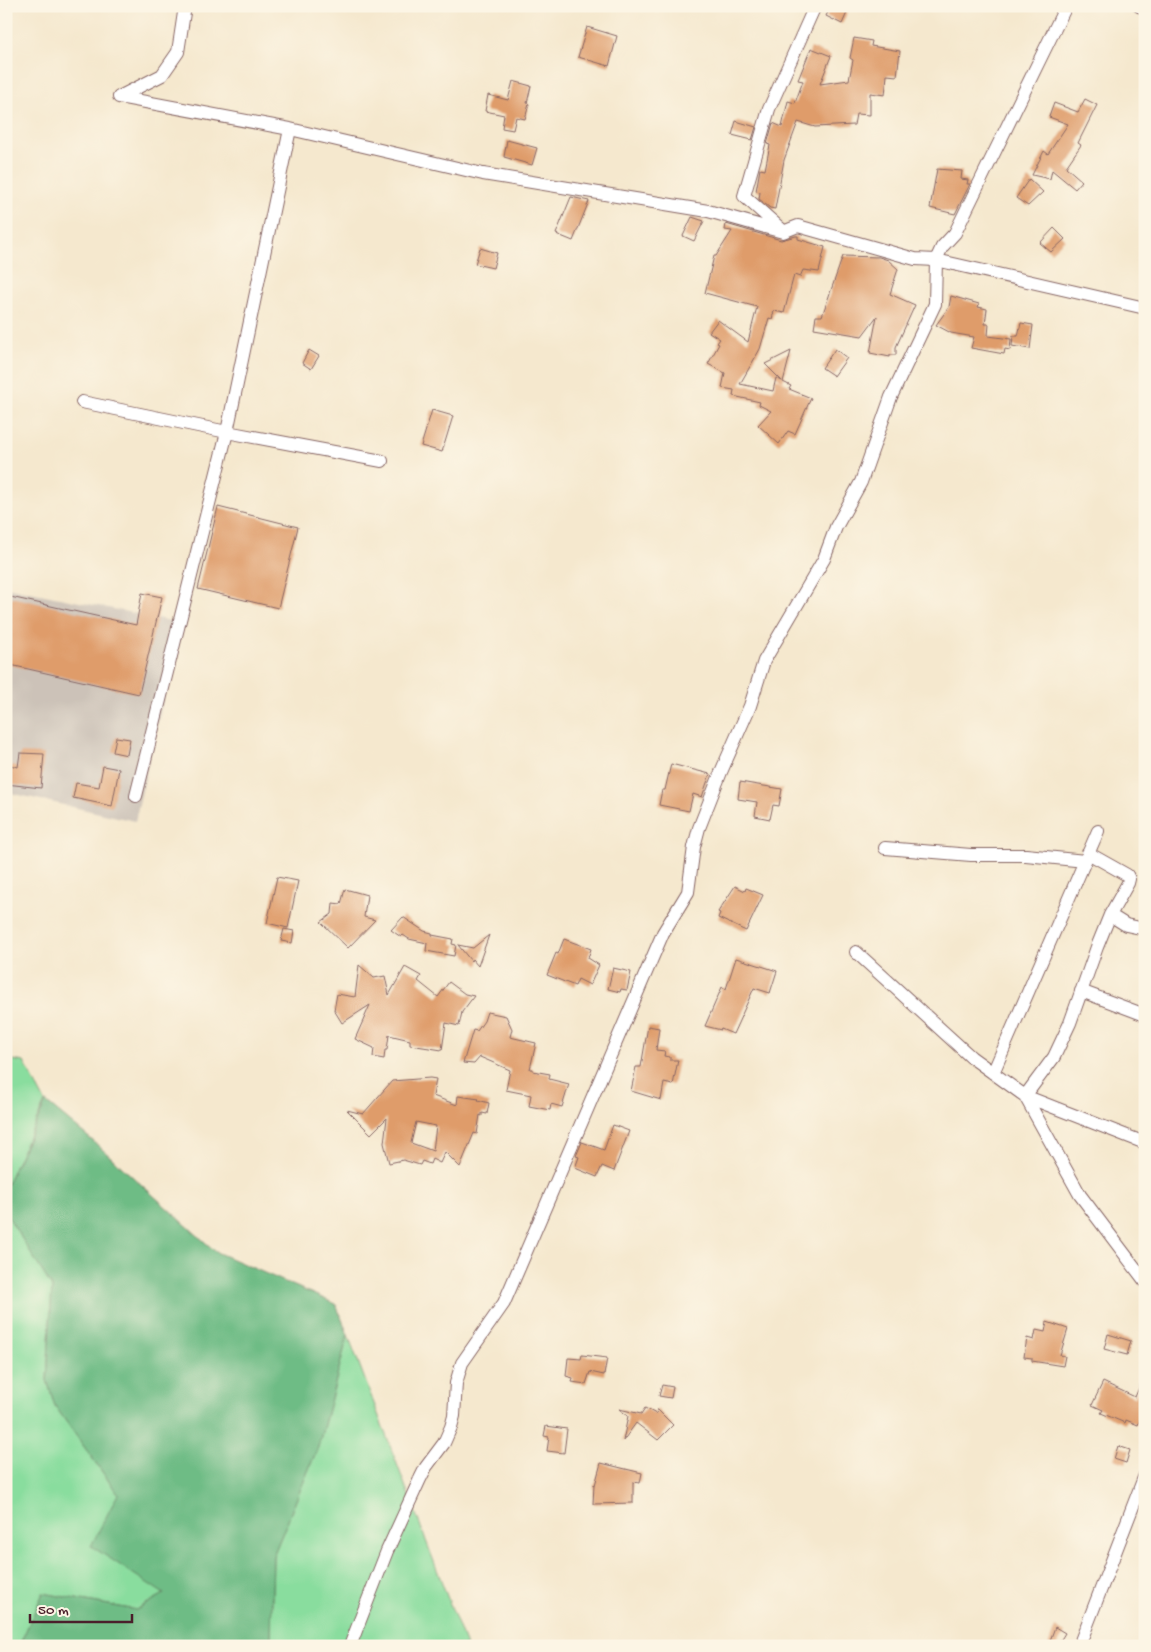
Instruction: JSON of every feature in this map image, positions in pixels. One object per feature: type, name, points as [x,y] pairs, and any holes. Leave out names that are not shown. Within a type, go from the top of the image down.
[{"type":"street","points":[[186,6],[178,52],[162,75],[119,97],[290,129],[483,174],[708,211],[783,232],[798,226],[915,260],[936,260],[1145,308]]},
{"type":"street","points":[[783,232],[744,196],[769,109],[815,6]]},
{"type":"street","points":[[350,1646],[387,1551],[420,1479],[426,1467],[444,1443],[451,1427],[456,1384],[462,1364],[504,1303],[663,933],[688,892],[694,847],[699,828],[750,706],[764,661],[824,559],[836,527],[860,482],[891,397],[935,304],[936,260],[942,247],[955,233],[1066,6]]},
{"type":"street","points":[[1138,6],[1145,8]]},
{"type":"street","points":[[136,796],[227,432],[290,129]]},
{"type":"street","points":[[82,402],[382,462]]},
{"type":"street","points":[[993,1073],[1098,831]]},
{"type":"street","points":[[886,848],[971,855],[1087,857],[1127,875],[1129,879],[1127,886],[1110,915],[1070,1023],[1054,1058],[1025,1096]]},
{"type":"street","points":[[1110,915],[1126,925],[1145,929]]},
{"type":"street","points":[[856,952],[971,1057],[1025,1096],[1145,1143]]},
{"type":"street","points":[[1081,991],[1145,1015]]},
{"type":"street","points":[[1025,1096],[1080,1194],[1145,1281]]},
{"type":"street","points":[[1079,1646],[1145,1475]]},
{"type":"shaded area","points":[[6,587],[181,623],[135,821],[6,792]]},
{"type":"green space","points":[[6,1059],[24,1062],[45,1102],[6,1186]]},
{"type":"green space","points":[[46,1102],[93,1141],[216,1252],[336,1304],[348,1335],[318,1447],[273,1556],[271,1636],[268,1646],[19,1646],[43,1593],[136,1610],[164,1594],[91,1546],[118,1494],[55,1406],[47,1380],[52,1287],[6,1213],[6,1186]]},
{"type":"green space","points":[[6,1213],[52,1287],[47,1380],[55,1406],[118,1494],[164,1594],[136,1610],[43,1593],[19,1646],[6,1646]]},
{"type":"green space","points":[[348,1335],[466,1646],[268,1646],[271,1636],[273,1556],[318,1447]]},
{"type":"building","points":[[831,6],[850,6],[842,24],[826,16]]},
{"type":"building","points":[[587,27],[617,36],[609,66],[578,57]]},
{"type":"building","points":[[854,38],[872,41],[871,46],[900,51],[897,76],[887,75],[885,95],[870,93],[870,115],[856,114],[854,125],[815,127],[798,122],[784,160],[775,209],[770,208],[759,199],[760,192],[756,191],[760,169],[765,170],[770,145],[767,144],[773,123],[782,127],[788,101],[795,103],[803,81],[798,80],[811,48],[831,56],[820,84],[849,80],[853,60],[850,58]]},
{"type":"building","points":[[513,81],[531,86],[525,119],[516,117],[513,130],[502,128],[504,115],[485,111],[488,95],[508,100]]},
{"type":"building","points":[[1085,99],[1097,105],[1078,143],[1081,145],[1066,167],[1082,181],[1075,189],[1052,170],[1050,179],[1032,175],[1044,151],[1048,154],[1068,124],[1049,117],[1054,103],[1078,112]]},
{"type":"building","points":[[736,121],[756,127],[752,140],[732,135]]},
{"type":"building","points":[[507,140],[537,148],[532,165],[504,157]]},
{"type":"building","points":[[937,169],[962,171],[961,179],[968,180],[967,184],[970,184],[955,214],[930,208]]},
{"type":"building","points":[[1029,179],[1043,192],[1028,206],[1016,198]]},
{"type":"building","points":[[571,197],[589,201],[573,241],[556,234]]},
{"type":"building","points":[[692,217],[704,221],[694,241],[683,236]]},
{"type":"building","points":[[726,224],[781,240],[798,236],[798,239],[825,247],[819,272],[803,270],[800,277],[794,275],[784,313],[774,311],[772,319],[769,318],[760,349],[740,384],[773,391],[776,378],[782,381],[765,364],[791,351],[783,382],[791,386],[789,389],[811,398],[795,434],[788,431],[779,444],[758,425],[771,411],[759,405],[760,402],[733,396],[734,390],[722,388],[725,373],[708,364],[719,344],[717,343],[720,339],[709,332],[718,320],[748,342],[757,307],[705,293],[714,256],[716,256],[732,231],[725,230]]},
{"type":"building","points":[[1054,228],[1065,239],[1051,252],[1040,243]]},
{"type":"building","points":[[480,248],[497,253],[493,268],[475,264]]},
{"type":"building","points":[[843,256],[879,257],[888,260],[898,269],[890,294],[915,305],[896,347],[896,355],[890,355],[890,357],[870,353],[877,316],[862,336],[814,328],[816,316],[822,316]]},
{"type":"building","points":[[951,296],[979,304],[978,307],[987,309],[985,324],[989,324],[988,336],[1011,339],[1010,350],[1005,349],[1004,354],[971,348],[974,337],[951,333],[936,325],[949,307]]},
{"type":"building","points":[[1021,323],[1033,325],[1030,349],[1012,346],[1013,336],[1018,336]]},
{"type":"building","points":[[835,349],[847,358],[834,376],[822,368]]},
{"type":"building","points":[[309,350],[319,356],[311,369],[302,363]]},
{"type":"building","points":[[432,410],[453,416],[442,452],[421,446]]},
{"type":"building","points":[[218,507],[298,527],[278,608],[198,589]]},
{"type":"building","points":[[142,593],[162,597],[139,694],[6,664],[6,596],[136,625]]},
{"type":"building","points":[[116,737],[130,739],[127,755],[113,752]]},
{"type":"building","points":[[20,753],[44,754],[41,788],[6,784],[6,764],[18,767]]},
{"type":"building","points":[[671,764],[710,774],[702,797],[693,794],[689,811],[659,805],[662,790],[665,790]]},
{"type":"building","points":[[103,766],[119,769],[112,806],[73,798],[76,783],[99,787]]},
{"type":"building","points":[[740,782],[782,789],[779,806],[773,805],[770,819],[755,816],[757,802],[738,799]]},
{"type":"building","points":[[277,877],[298,881],[288,928],[267,923]]},
{"type":"building","points":[[735,886],[745,891],[746,888],[763,895],[746,931],[718,918],[720,913],[718,912]]},
{"type":"building","points":[[345,889],[367,895],[364,917],[375,920],[348,948],[321,922],[332,914],[333,903],[341,904]]},
{"type":"building","points":[[403,917],[424,931],[432,933],[432,935],[453,939],[452,944],[456,945],[454,956],[426,951],[427,943],[409,939],[403,935],[401,937],[391,930]]},
{"type":"building","points":[[284,929],[294,931],[292,943],[281,941]]},
{"type":"building","points":[[489,935],[478,966],[472,959],[471,961],[458,945],[473,948]]},
{"type":"building","points":[[564,939],[591,949],[588,958],[599,965],[590,985],[578,979],[575,986],[547,975]]},
{"type":"building","points":[[736,958],[777,971],[770,993],[754,988],[733,1034],[721,1029],[705,1026],[722,987],[726,989]]},
{"type":"building","points":[[359,965],[374,978],[385,976],[389,995],[405,967],[421,976],[418,981],[438,997],[449,982],[465,994],[474,996],[462,1012],[459,1026],[446,1023],[442,1050],[410,1045],[410,1040],[389,1035],[384,1059],[373,1057],[374,1048],[355,1039],[370,1005],[342,1023],[334,1010],[337,994],[355,997]]},
{"type":"building","points":[[613,968],[631,972],[627,990],[621,989],[620,992],[608,989]]},
{"type":"building","points":[[487,1012],[506,1016],[512,1029],[510,1037],[536,1043],[530,1069],[550,1074],[549,1079],[569,1084],[562,1107],[551,1104],[550,1110],[529,1106],[531,1095],[506,1090],[510,1070],[480,1057],[474,1064],[463,1063],[473,1030],[477,1031],[484,1021]]},
{"type":"building","points":[[648,1026],[659,1028],[656,1050],[665,1051],[664,1056],[670,1057],[670,1060],[678,1060],[673,1085],[664,1083],[661,1100],[631,1091],[636,1067],[641,1067]]},
{"type":"building","points":[[436,1079],[433,1096],[457,1105],[458,1096],[479,1099],[489,1103],[487,1114],[482,1113],[482,1116],[480,1115],[477,1134],[474,1133],[460,1167],[445,1152],[440,1163],[432,1159],[430,1164],[422,1161],[420,1165],[403,1160],[389,1163],[384,1143],[387,1118],[371,1134],[347,1110],[363,1114],[392,1081]],"holes":[[[416,1122],[436,1126],[433,1151],[411,1143]]]},
{"type":"building","points":[[613,1125],[629,1131],[614,1171],[602,1166],[597,1177],[575,1168],[579,1157],[576,1156],[582,1142],[604,1150]]},
{"type":"building","points":[[1047,1322],[1068,1329],[1060,1355],[1065,1356],[1063,1366],[1032,1361],[1032,1358],[1024,1357],[1027,1338],[1034,1340],[1036,1330],[1045,1332]]},
{"type":"building","points":[[1108,1334],[1131,1341],[1127,1355],[1104,1349]]},
{"type":"building","points":[[582,1355],[607,1358],[604,1375],[590,1372],[586,1384],[572,1382],[573,1378],[566,1376],[568,1358],[581,1359]]},
{"type":"building","points":[[1145,1374],[1145,1408],[1138,1425],[1126,1420],[1125,1423],[1101,1413],[1103,1410],[1092,1405],[1103,1382],[1135,1397]]},
{"type":"building","points":[[662,1385],[673,1387],[671,1398],[659,1396]]},
{"type":"building","points":[[645,1408],[656,1414],[657,1409],[673,1425],[658,1440],[636,1423],[623,1441],[628,1416],[619,1409],[641,1414]]},
{"type":"building","points":[[546,1426],[567,1429],[564,1453],[547,1451],[549,1437],[544,1436]]},
{"type":"building","points":[[1118,1446],[1130,1450],[1126,1463],[1114,1459]]},
{"type":"building","points":[[601,1463],[642,1473],[640,1483],[633,1482],[633,1503],[593,1504],[594,1484]]},
{"type":"building","points":[[1055,1627],[1065,1633],[1057,1646],[1048,1646]]}]
